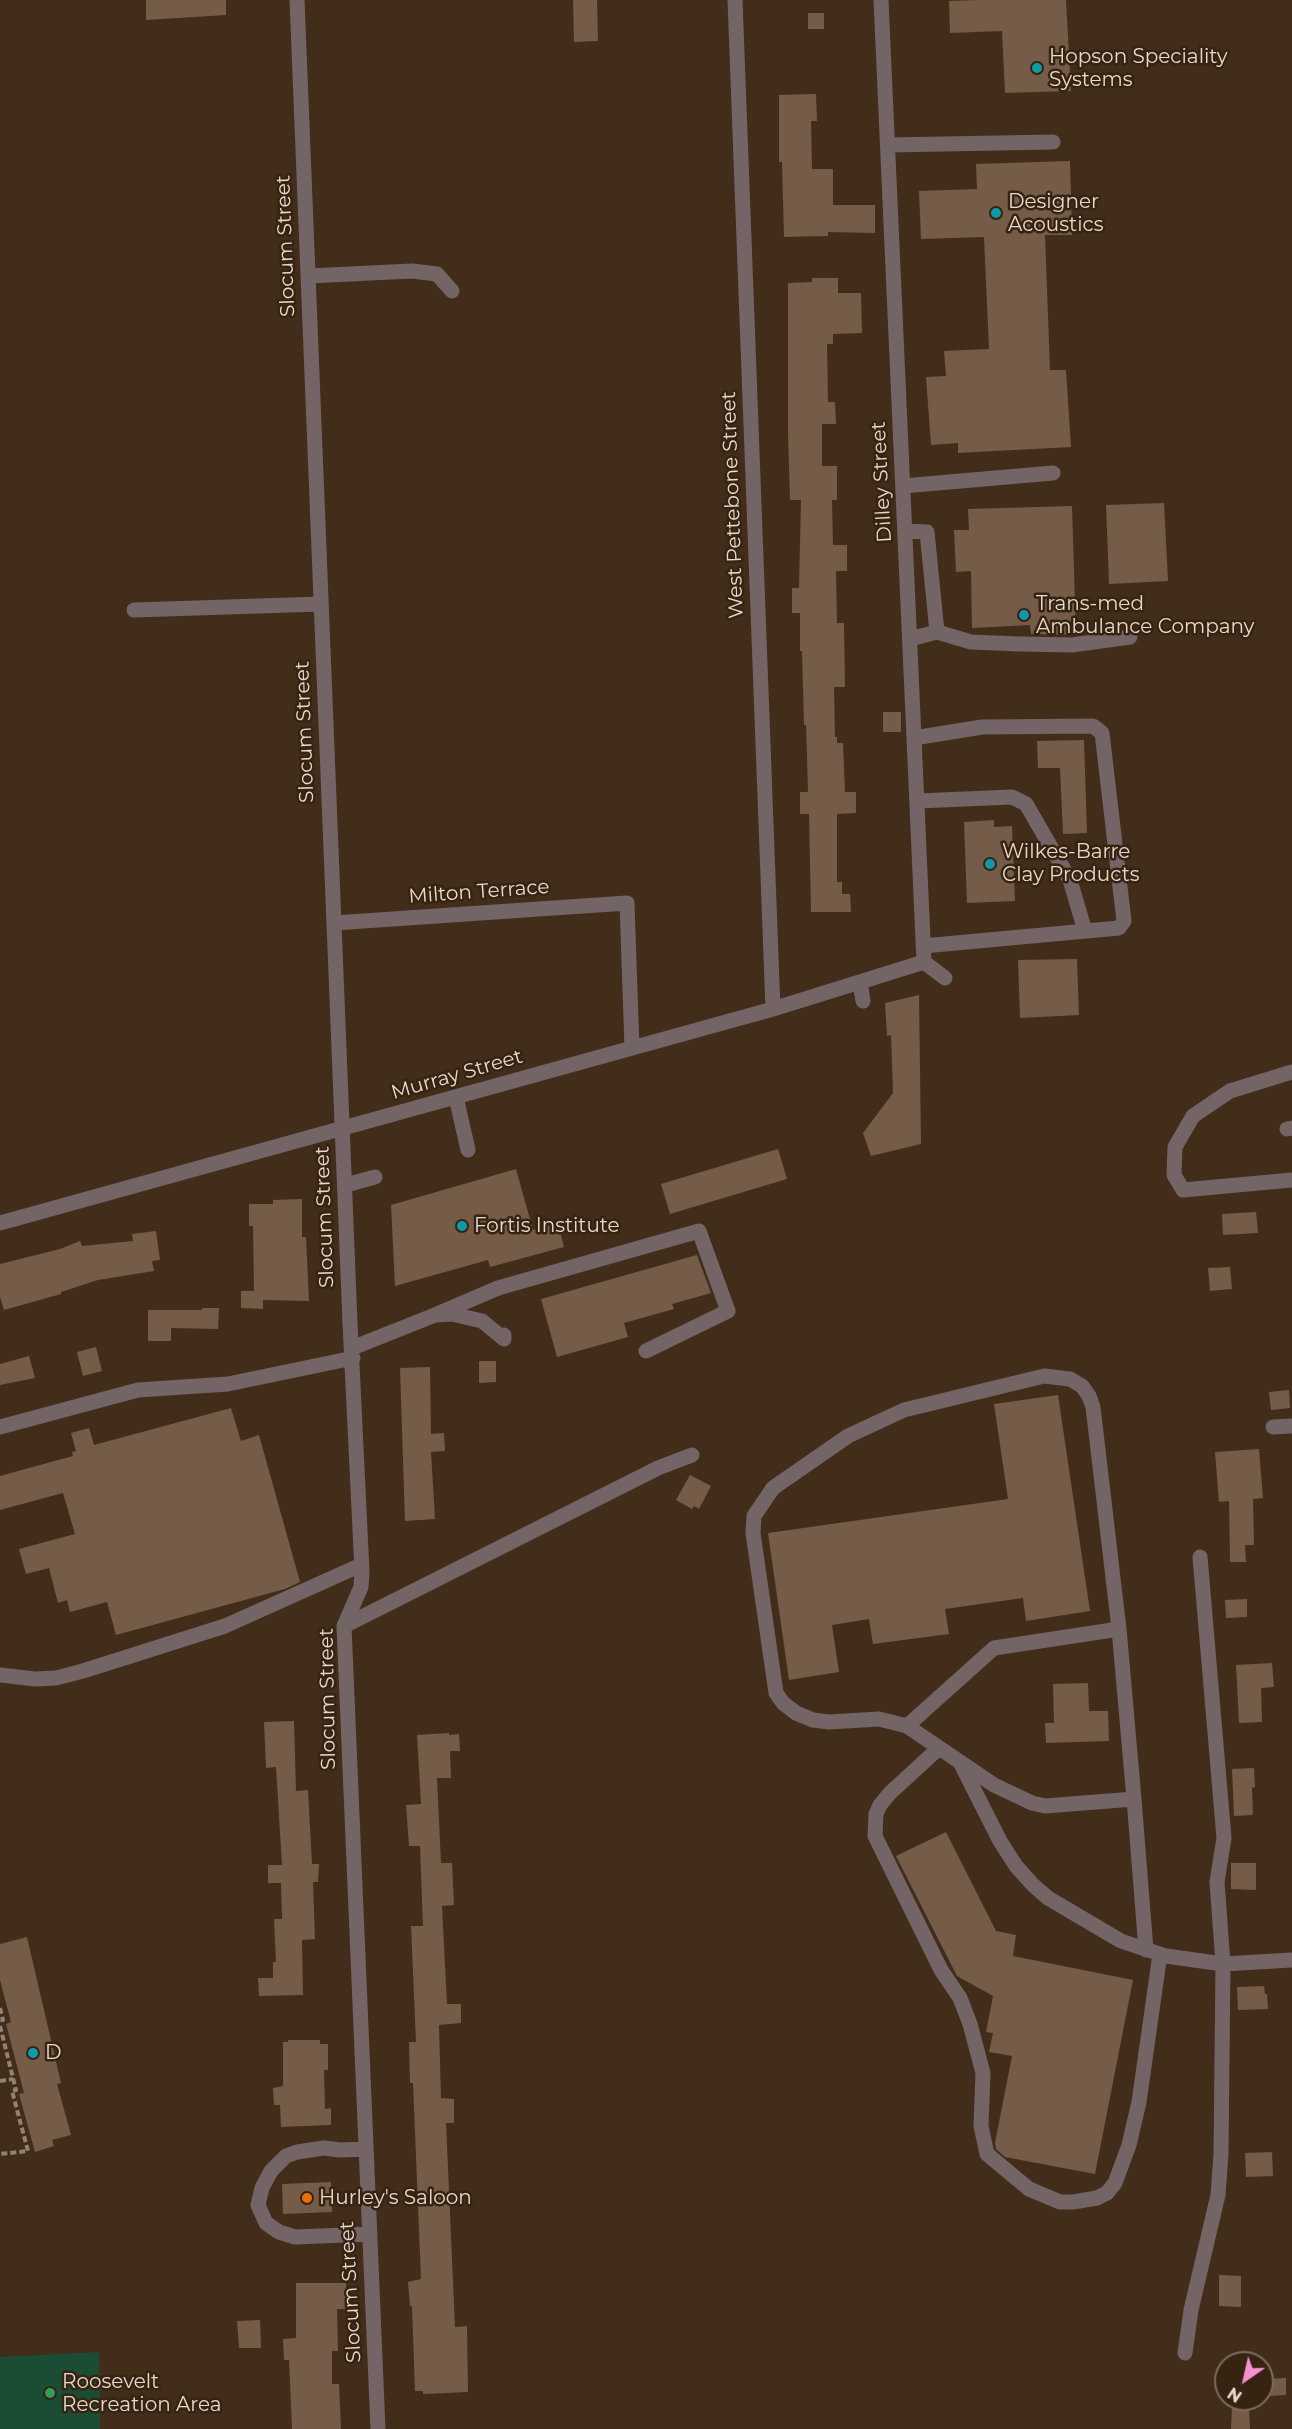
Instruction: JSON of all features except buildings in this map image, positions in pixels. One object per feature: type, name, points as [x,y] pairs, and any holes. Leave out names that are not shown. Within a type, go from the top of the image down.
[{"type":"street","name":"Slocum Street","points":[[297,0],[361,1564],[361,1587],[344,1626],[378,2429]]},
{"type":"street","name":"West Pettebone Street","points":[[735,0],[773,1009]]},
{"type":"street","name":"Dilley Street","points":[[881,0],[924,962]]},
{"type":"street","points":[[888,145],[1053,142]]},
{"type":"street","points":[[308,276],[412,271],[437,274],[452,291]]},
{"type":"street","points":[[903,486],[1053,473]]},
{"type":"street","points":[[905,531],[927,532],[937,632]]},
{"type":"street","points":[[134,610],[321,604]]},
{"type":"street","points":[[910,639],[937,632],[971,642],[1072,645],[1130,637]]},
{"type":"street","points":[[914,738],[982,727],[1093,726],[1102,733],[1124,921],[1119,928],[923,946]]},
{"type":"street","points":[[917,801],[1012,797],[1026,804],[1070,880],[1085,931]]},
{"type":"street","name":"Milton Terrace","points":[[334,923],[627,903],[632,1048]]},
{"type":"street","points":[[924,962],[945,978]]},
{"type":"street","name":"Murray Street","points":[[0,1223],[773,1009],[924,962]]},
{"type":"street","points":[[860,982],[863,1001]]},
{"type":"street","points":[[1292,1072],[1230,1091],[1193,1116],[1175,1147],[1174,1175],[1183,1190],[1292,1180]]},
{"type":"street","points":[[456,1097],[468,1150]]},
{"type":"street","points":[[346,1185],[375,1177]]},
{"type":"street","points":[[0,1427],[138,1390],[228,1384],[353,1353],[498,1288],[699,1231],[728,1311],[646,1351]]},
{"type":"street","points":[[435,1315],[452,1314],[482,1321],[504,1339],[504,1335]]},
{"type":"street","points":[[939,1748],[880,1805],[876,1814],[875,1836],[941,1970],[960,1998],[970,2024],[983,2073],[981,2126],[987,2154],[1029,2189],[1060,2202],[1085,2201],[1107,2193],[1115,2183],[1129,2145],[1138,2102],[1153,1952],[1134,1799],[1119,1629],[1093,1407],[1089,1396],[1082,1386],[1070,1379],[1044,1376],[904,1410],[848,1436],[773,1488],[754,1516],[753,1533],[776,1693],[783,1703],[796,1713],[813,1720],[829,1722],[879,1719],[907,1726],[994,1785],[1032,1803],[1045,1806],[1134,1799]]},
{"type":"street","points":[[1273,1426],[1292,1426]]},
{"type":"street","points":[[344,1626],[658,1468],[692,1455]]},
{"type":"street","points":[[1185,2353],[1191,2310],[1218,2195],[1221,2154],[1217,1882],[1224,1838],[1200,1557]]},
{"type":"street","points":[[0,1675],[35,1679],[56,1678],[124,1659],[225,1626],[361,1564]]},
{"type":"street","points":[[907,1726],[994,1648],[1119,1629]]},
{"type":"street","points":[[960,1762],[1000,1840],[1033,1885],[1048,1898],[1121,1941],[1153,1952],[1218,1963],[1292,1960]]},
{"type":"street","points":[[366,2149],[324,2148],[286,2156],[271,2170],[258,2205],[266,2223],[279,2232],[295,2237],[370,2234]]},
{"type":"path","points":[[0,2008],[3,2019],[0,2020]]},
{"type":"path","points":[[0,2026],[16,2090],[12,2091],[27,2151],[0,2154]]},
{"type":"path","points":[[0,2081],[13,2079]]},
{"type":"green space","name":"Roosevelt Recreation Area","points":[[99,2352],[100,2429],[0,2429],[0,2357]]},
{"type":"place","name":"Hopson Speciality Systems","points":[[1037,68]]},
{"type":"place","name":"Designer Acoustics","points":[[996,213]]},
{"type":"place","name":"Trans-med Ambulance Company","points":[[1024,615]]},
{"type":"place","name":"Wilkes-Barre Clay Products","points":[[990,864]]},
{"type":"place","name":"Fortis Institute","points":[[462,1226]]},
{"type":"place","name":"D","points":[[33,2053]]},
{"type":"place","name":"Hurley's Saloon","points":[[307,2198]]},
{"type":"place","name":"Roosevelt Recreation Area","points":[[50,2393]]}]
